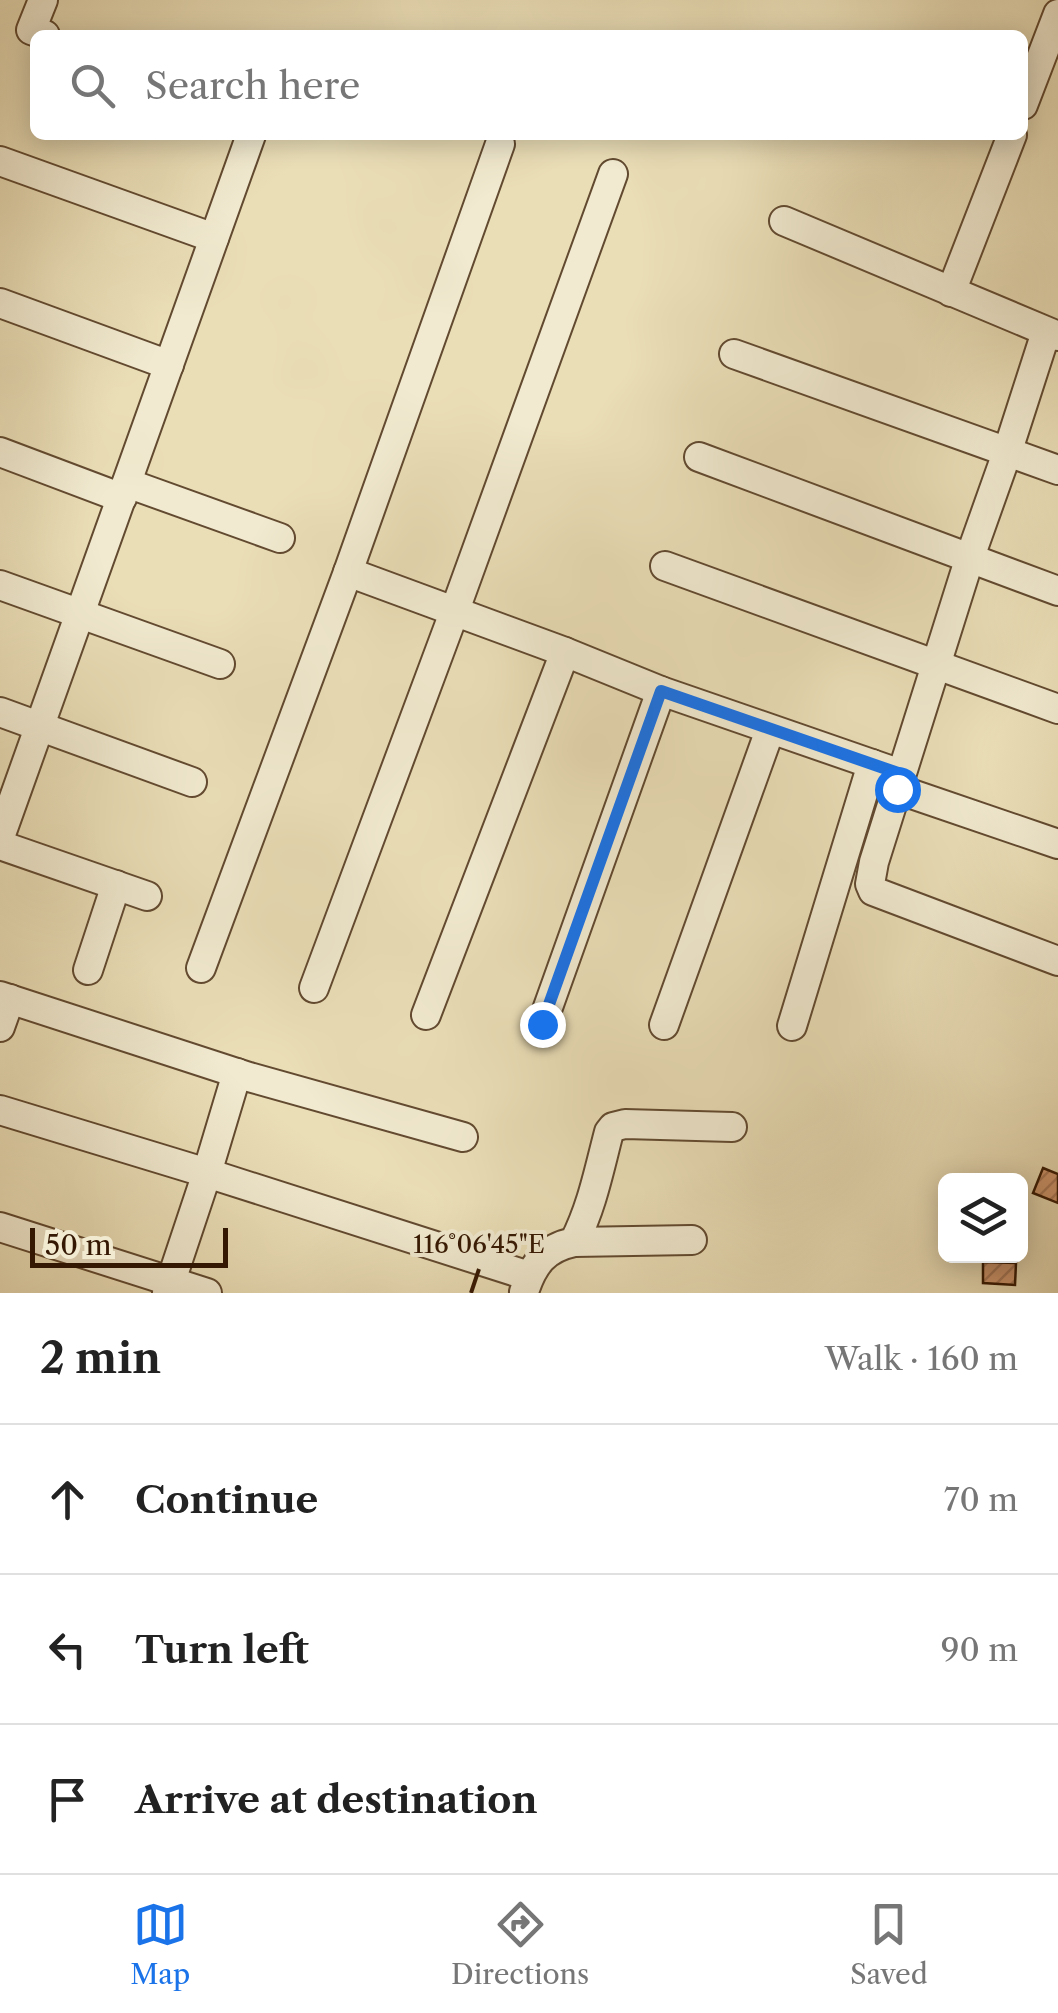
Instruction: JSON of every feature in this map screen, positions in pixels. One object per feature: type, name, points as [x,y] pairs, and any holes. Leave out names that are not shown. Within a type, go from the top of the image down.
[{"type":"street","points":[[31,30],[44,0]]},
{"type":"street","points":[[1028,92],[1058,14]]},
{"type":"street","points":[[0,837],[249,140]]},
{"type":"street","points":[[952,292],[1010,140]]},
{"type":"street","points":[[201,968],[348,572],[500,144]]},
{"type":"street","points":[[0,160],[214,238]]},
{"type":"street","points":[[314,988],[612,174]]},
{"type":"street","points":[[784,220],[1052,334],[970,556],[870,876],[873,891],[1058,962]]},
{"type":"street","points":[[0,303],[169,365]]},
{"type":"street","points":[[734,354],[1058,470]]},
{"type":"street","points":[[0,452],[280,538]]},
{"type":"street","points":[[699,457],[1058,590]]},
{"type":"street","points":[[665,566],[1058,710]]},
{"type":"street","points":[[348,572],[661,691],[872,764],[899,781],[1058,844]]},
{"type":"street","points":[[0,585],[220,664]]},
{"type":"street","points":[[426,1014],[565,652]]},
{"type":"street","points":[[542,1024],[661,691]]},
{"type":"street","points":[[0,712],[192,782]]},
{"type":"street","points":[[664,1025],[770,730]]},
{"type":"street","points":[[792,1026],[872,764]]},
{"type":"street","points":[[0,845],[147,896]]},
{"type":"street","points":[[88,970],[116,885]]},
{"type":"street","points":[[0,1027],[5,998],[237,1072],[463,1137]]},
{"type":"street","points":[[168,1287],[237,1072]]},
{"type":"street","points":[[0,1110],[207,1173],[526,1285],[535,1263],[562,1244],[692,1240]]},
{"type":"street","points":[[574,1242],[588,1213],[613,1127],[625,1124],[732,1128]]},
{"type":"street","points":[[0,1226],[168,1287],[206,1293]]},
{"type":"building","points":[[1043,1168],[1058,1174],[1058,1203],[1033,1193]]},
{"type":"building","points":[[983,1263],[1016,1263],[1015,1285],[983,1283]]},
{"type":"route","points":[[542,1024],[661,691],[901,774],[897,789]]}]
